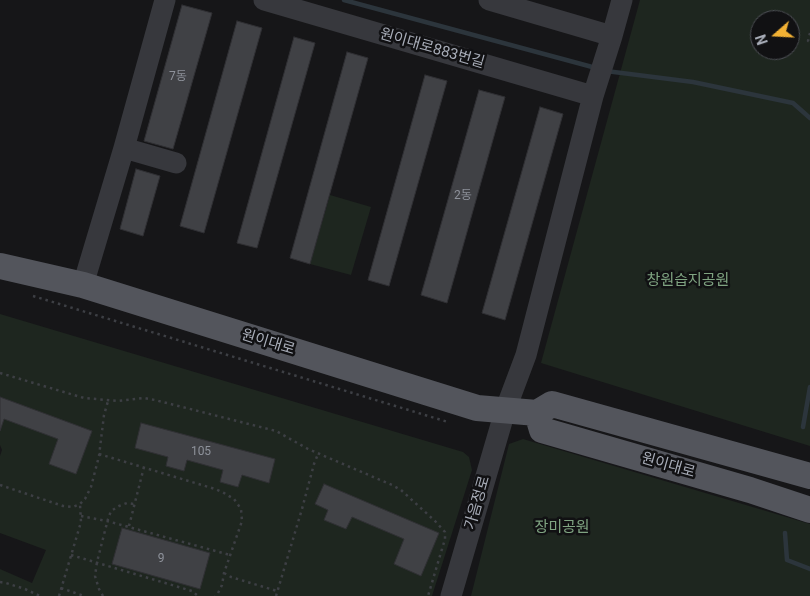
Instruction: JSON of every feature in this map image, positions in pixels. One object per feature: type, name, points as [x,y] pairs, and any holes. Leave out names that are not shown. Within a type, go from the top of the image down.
[{"type":"main road","name":"원이대로","points":[[0,266],[83,285],[477,408],[537,413],[552,404],[810,476]]},
{"type":"main road","name":"원이대로","points":[[537,413],[542,430],[750,490],[810,510]]},
{"type":"street","points":[[83,285],[124,148],[165,0]]},
{"type":"street","name":"원이대로883번길","points":[[264,0],[594,92]]},
{"type":"street","points":[[489,0],[533,6],[611,39],[622,0]]},
{"type":"street","name":"가음정로","points":[[451,596],[505,411],[526,355],[594,92],[611,39]]},
{"type":"street","points":[[124,148],[176,163]]},
{"type":"path","points":[[810,33],[808,41],[810,42]]},
{"type":"path","points":[[31,295],[451,423]]},
{"type":"path","points":[[0,373],[84,398],[108,401],[144,398],[276,431],[318,454],[392,485],[401,490],[440,525],[445,532],[445,538],[428,596]]},
{"type":"path","points":[[0,485],[63,506],[72,508],[80,504],[91,487],[108,401]]},
{"type":"path","points":[[99,454],[215,489],[224,492],[234,499],[241,509],[242,521],[222,585],[214,596]]},
{"type":"path","points":[[276,596],[318,454]]},
{"type":"path","points":[[129,527],[144,467]]},
{"type":"path","points":[[103,596],[95,576],[96,562],[107,521],[111,511],[118,506],[127,503],[134,504]]},
{"type":"path","points":[[59,596],[81,522],[80,504]]},
{"type":"path","points":[[81,516],[107,521],[230,555]]},
{"type":"path","points":[[71,555],[192,591],[198,596]]},
{"type":"path","points":[[224,574],[278,591]]},
{"type":"path","points":[[0,582],[19,587],[40,596]]},
{"type":"path","points":[[61,588],[84,596]]},
{"type":"green space","name":"창원습지공원","points":[[640,0],[810,0],[810,446],[541,363]]},
{"type":"green space","points":[[330,195],[371,207],[351,275],[310,264]]},
{"type":"green space","points":[[0,314],[463,452],[469,457],[472,470],[432,596],[0,596],[0,569],[32,583],[46,550],[0,533],[0,456],[2,450],[0,445]]},
{"type":"green space","name":"장미공원","points":[[523,439],[810,524],[810,596],[471,596],[509,444]]},
{"type":"building","points":[[182,5],[212,13],[173,149],[144,141]]},
{"type":"building","points":[[237,21],[262,28],[204,233],[180,226]]},
{"type":"building","points":[[294,37],[315,43],[257,248],[237,243]]},
{"type":"building","points":[[347,52],[368,58],[310,264],[290,258]]},
{"type":"building","points":[[425,75],[447,81],[389,286],[368,280]]},
{"type":"building","points":[[479,90],[505,97],[447,303],[421,295]]},
{"type":"building","points":[[540,107],[563,114],[505,320],[482,313]]},
{"type":"building","points":[[136,169],[160,176],[143,236],[120,229]]},
{"type":"building","points":[[0,397],[92,431],[76,474],[49,464],[58,439],[4,419],[0,431]]},
{"type":"building","points":[[141,423],[275,459],[269,483],[242,475],[238,487],[220,482],[223,470],[187,460],[184,471],[166,466],[168,457],[135,448]]},
{"type":"building","points":[[324,484],[439,533],[421,576],[394,564],[404,539],[352,517],[346,529],[324,520],[328,510],[315,504]]},
{"type":"building","points":[[122,528],[210,553],[200,589],[112,564]]},
{"type":"waterway","points":[[344,0],[596,68]]},
{"type":"waterway","points":[[606,71],[693,82],[793,103],[810,118]]},
{"type":"waterway","points":[[803,427],[810,387]]},
{"type":"waterway","points":[[785,533],[787,560],[810,569]]}]
